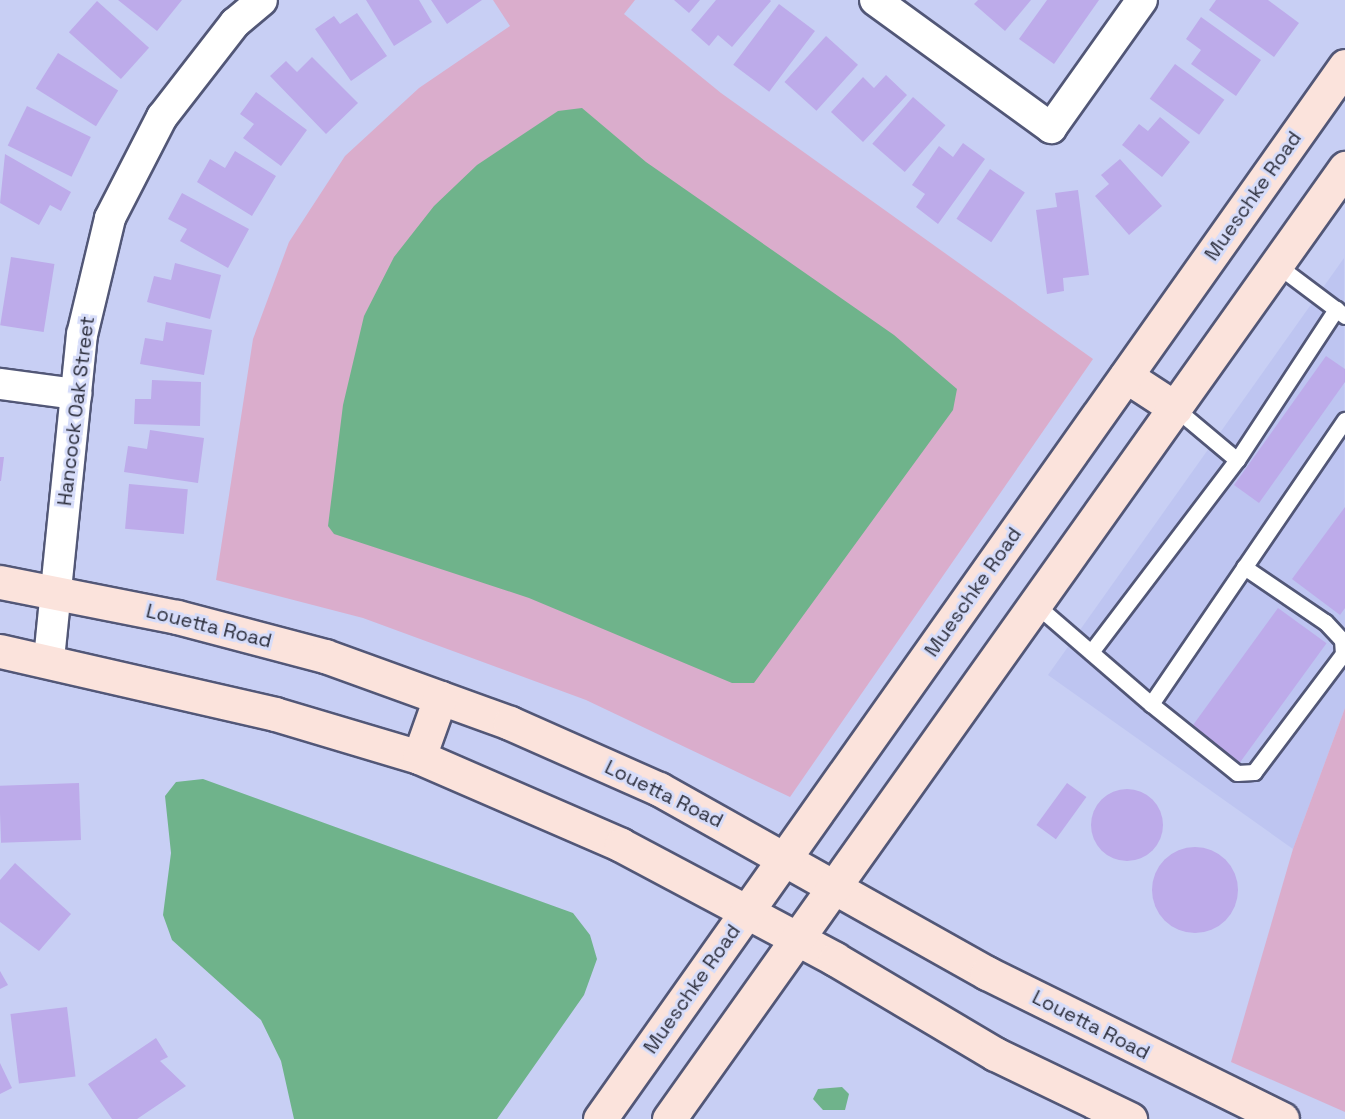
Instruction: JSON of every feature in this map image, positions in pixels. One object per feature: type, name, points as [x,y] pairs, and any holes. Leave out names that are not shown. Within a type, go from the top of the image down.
[{"type":"main road","name":"Mueschke Road","points":[[600,1119],[1345,66]]},
{"type":"main road","points":[[669,1119],[1345,168]]},
{"type":"main road","points":[[1126,376],[1175,408]]},
{"type":"main road","name":"Louetta Road","points":[[0,582],[177,617],[314,653],[440,698],[659,789],[786,855],[835,886],[987,972],[1282,1119]]},
{"type":"main road","points":[[0,651],[49,659],[275,714],[419,758],[621,845],[746,912],[995,1054],[1130,1119]]},
{"type":"main road","points":[[419,758],[440,698]]},
{"type":"street","name":"Hancock Oak Street","points":[[49,659],[82,335],[110,218],[162,117],[235,23],[262,0]]},
{"type":"street","points":[[874,0],[1051,128],[1142,0]]},
{"type":"street","points":[[0,384],[76,394]]},
{"type":"lane","points":[[1091,652],[1237,460],[1341,312],[1277,265]]},
{"type":"lane","points":[[1175,408],[1237,460]]},
{"type":"lane","points":[[1152,704],[1345,420]]},
{"type":"lane","points":[[1035,604],[1237,773],[1254,772],[1343,654],[1342,640],[1325,622],[1245,567]]},
{"type":"shaded area","points":[[493,0],[635,0],[624,14],[721,93],[1093,359],[790,797],[586,700],[363,618],[216,580],[253,339],[289,242],[345,156],[419,88],[510,26]]},
{"type":"shaded area","points":[[582,108],[646,162],[894,335],[957,389],[953,410],[754,683],[732,683],[529,598],[334,534],[328,526],[343,405],[364,316],[394,257],[434,206],[477,165],[558,111]]},
{"type":"shaded area","points":[[1344,258],[1345,708],[1293,849],[1048,675]]},
{"type":"shaded area","points":[[1345,708],[1345,1112],[1231,1062],[1293,849]]},
{"type":"shaded area","points":[[203,779],[573,913],[590,935],[597,959],[584,995],[497,1119],[294,1119],[281,1061],[261,1020],[172,940],[163,915],[171,853],[165,796],[176,782]]},
{"type":"shaded area","points":[[842,1087],[849,1094],[845,1110],[823,1110],[813,1099],[818,1089]]},
{"type":"building","points":[[118,0],[182,0],[157,31]]},
{"type":"building","points":[[366,0],[419,0],[432,22],[394,46]]},
{"type":"building","points":[[431,0],[482,0],[447,24]]},
{"type":"building","points":[[674,0],[700,0],[689,13]]},
{"type":"building","points":[[716,0],[771,1],[732,47],[718,35],[709,46],[691,30]]},
{"type":"building","points":[[978,0],[1031,0],[1005,31],[974,4]]},
{"type":"building","points":[[1047,0],[1099,0],[1054,64],[1019,39]]},
{"type":"building","points":[[1216,0],[1268,0],[1299,23],[1274,57],[1209,10]]},
{"type":"building","points":[[97,1],[149,48],[121,79],[69,32]]},
{"type":"building","points":[[779,4],[815,31],[769,92],[733,65]]},
{"type":"building","points":[[357,13],[387,56],[351,81],[315,29],[334,16],[340,24]]},
{"type":"building","points":[[1201,17],[1261,60],[1236,96],[1191,64],[1201,50],[1186,39]]},
{"type":"building","points":[[826,36],[858,65],[816,111],[785,82]]},
{"type":"building","points":[[58,53],[118,91],[96,126],[36,89]]},
{"type":"building","points":[[312,57],[358,103],[326,134],[270,76],[286,61],[297,72]]},
{"type":"building","points":[[1175,64],[1224,100],[1199,135],[1150,99]]},
{"type":"building","points":[[886,75],[907,95],[863,142],[831,112],[863,77],[874,88]]},
{"type":"building","points":[[256,92],[307,130],[281,166],[243,138],[254,124],[240,114]]},
{"type":"building","points":[[913,97],[945,125],[905,172],[872,144]]},
{"type":"building","points":[[27,106],[91,137],[72,177],[8,146]]},
{"type":"building","points":[[1160,117],[1190,142],[1162,177],[1122,145],[1139,124],[1148,131]]},
{"type":"building","points":[[963,143],[985,159],[938,224],[916,207],[925,194],[912,185],[939,146],[953,157]]},
{"type":"building","points":[[235,151],[276,176],[252,216],[197,182],[210,159],[225,168]]},
{"type":"building","points":[[5,154],[71,192],[61,211],[50,205],[39,225],[0,203]]},
{"type":"building","points":[[1120,159],[1162,206],[1129,235],[1095,196],[1109,184],[1101,175]]},
{"type":"building","points":[[990,169],[1025,192],[991,242],[956,219]]},
{"type":"building","points":[[1078,190],[1089,275],[1063,278],[1064,291],[1047,294],[1036,210],[1057,207],[1055,193]]},
{"type":"building","points":[[182,193],[249,229],[228,268],[180,241],[187,229],[168,219]]},
{"type":"building","points":[[11,257],[54,264],[44,332],[0,325]]},
{"type":"building","points":[[175,263],[221,275],[210,319],[147,302],[154,276],[171,280]]},
{"type":"building","points":[[166,322],[212,330],[204,375],[140,364],[145,338],[163,341]]},
{"type":"building","points":[[1326,356],[1345,369],[1345,382],[1259,503],[1234,485]]},
{"type":"building","points":[[152,380],[201,382],[200,426],[134,424],[135,399],[151,399]]},
{"type":"building","points":[[150,430],[204,438],[198,483],[124,472],[128,446],[147,449]]},
{"type":"building","points":[[0,457],[4,457],[1,481],[0,481]]},
{"type":"building","points":[[129,484],[188,489],[184,534],[125,529]]},
{"type":"building","points":[[1345,507],[1345,608],[1340,615],[1292,579]]},
{"type":"building","points":[[1278,608],[1327,643],[1240,762],[1192,727]]},
{"type":"building","points":[[79,783],[81,840],[1,843],[0,786]]},
{"type":"building","points":[[1067,783],[1086,797],[1056,839],[1036,825]]},
{"type":"building","points":[[1134,789],[1153,799],[1161,811],[1163,825],[1161,839],[1153,851],[1141,859],[1120,861],[1101,851],[1093,839],[1091,818],[1101,799],[1113,791]]},
{"type":"building","points":[[1195,847],[1211,851],[1225,860],[1234,874],[1238,890],[1234,906],[1225,920],[1211,929],[1195,933],[1179,929],[1165,920],[1156,906],[1152,890],[1156,874],[1165,860],[1179,851]]},
{"type":"building","points":[[15,863],[71,914],[39,951],[0,922],[0,880]]},
{"type":"building","points":[[0,971],[8,985],[0,989]]},
{"type":"building","points":[[67,1007],[76,1076],[19,1083],[10,1014]]},
{"type":"building","points":[[156,1038],[168,1057],[160,1061],[186,1086],[137,1119],[112,1119],[88,1084]]},
{"type":"building","points":[[0,1063],[12,1088],[0,1094]]}]
